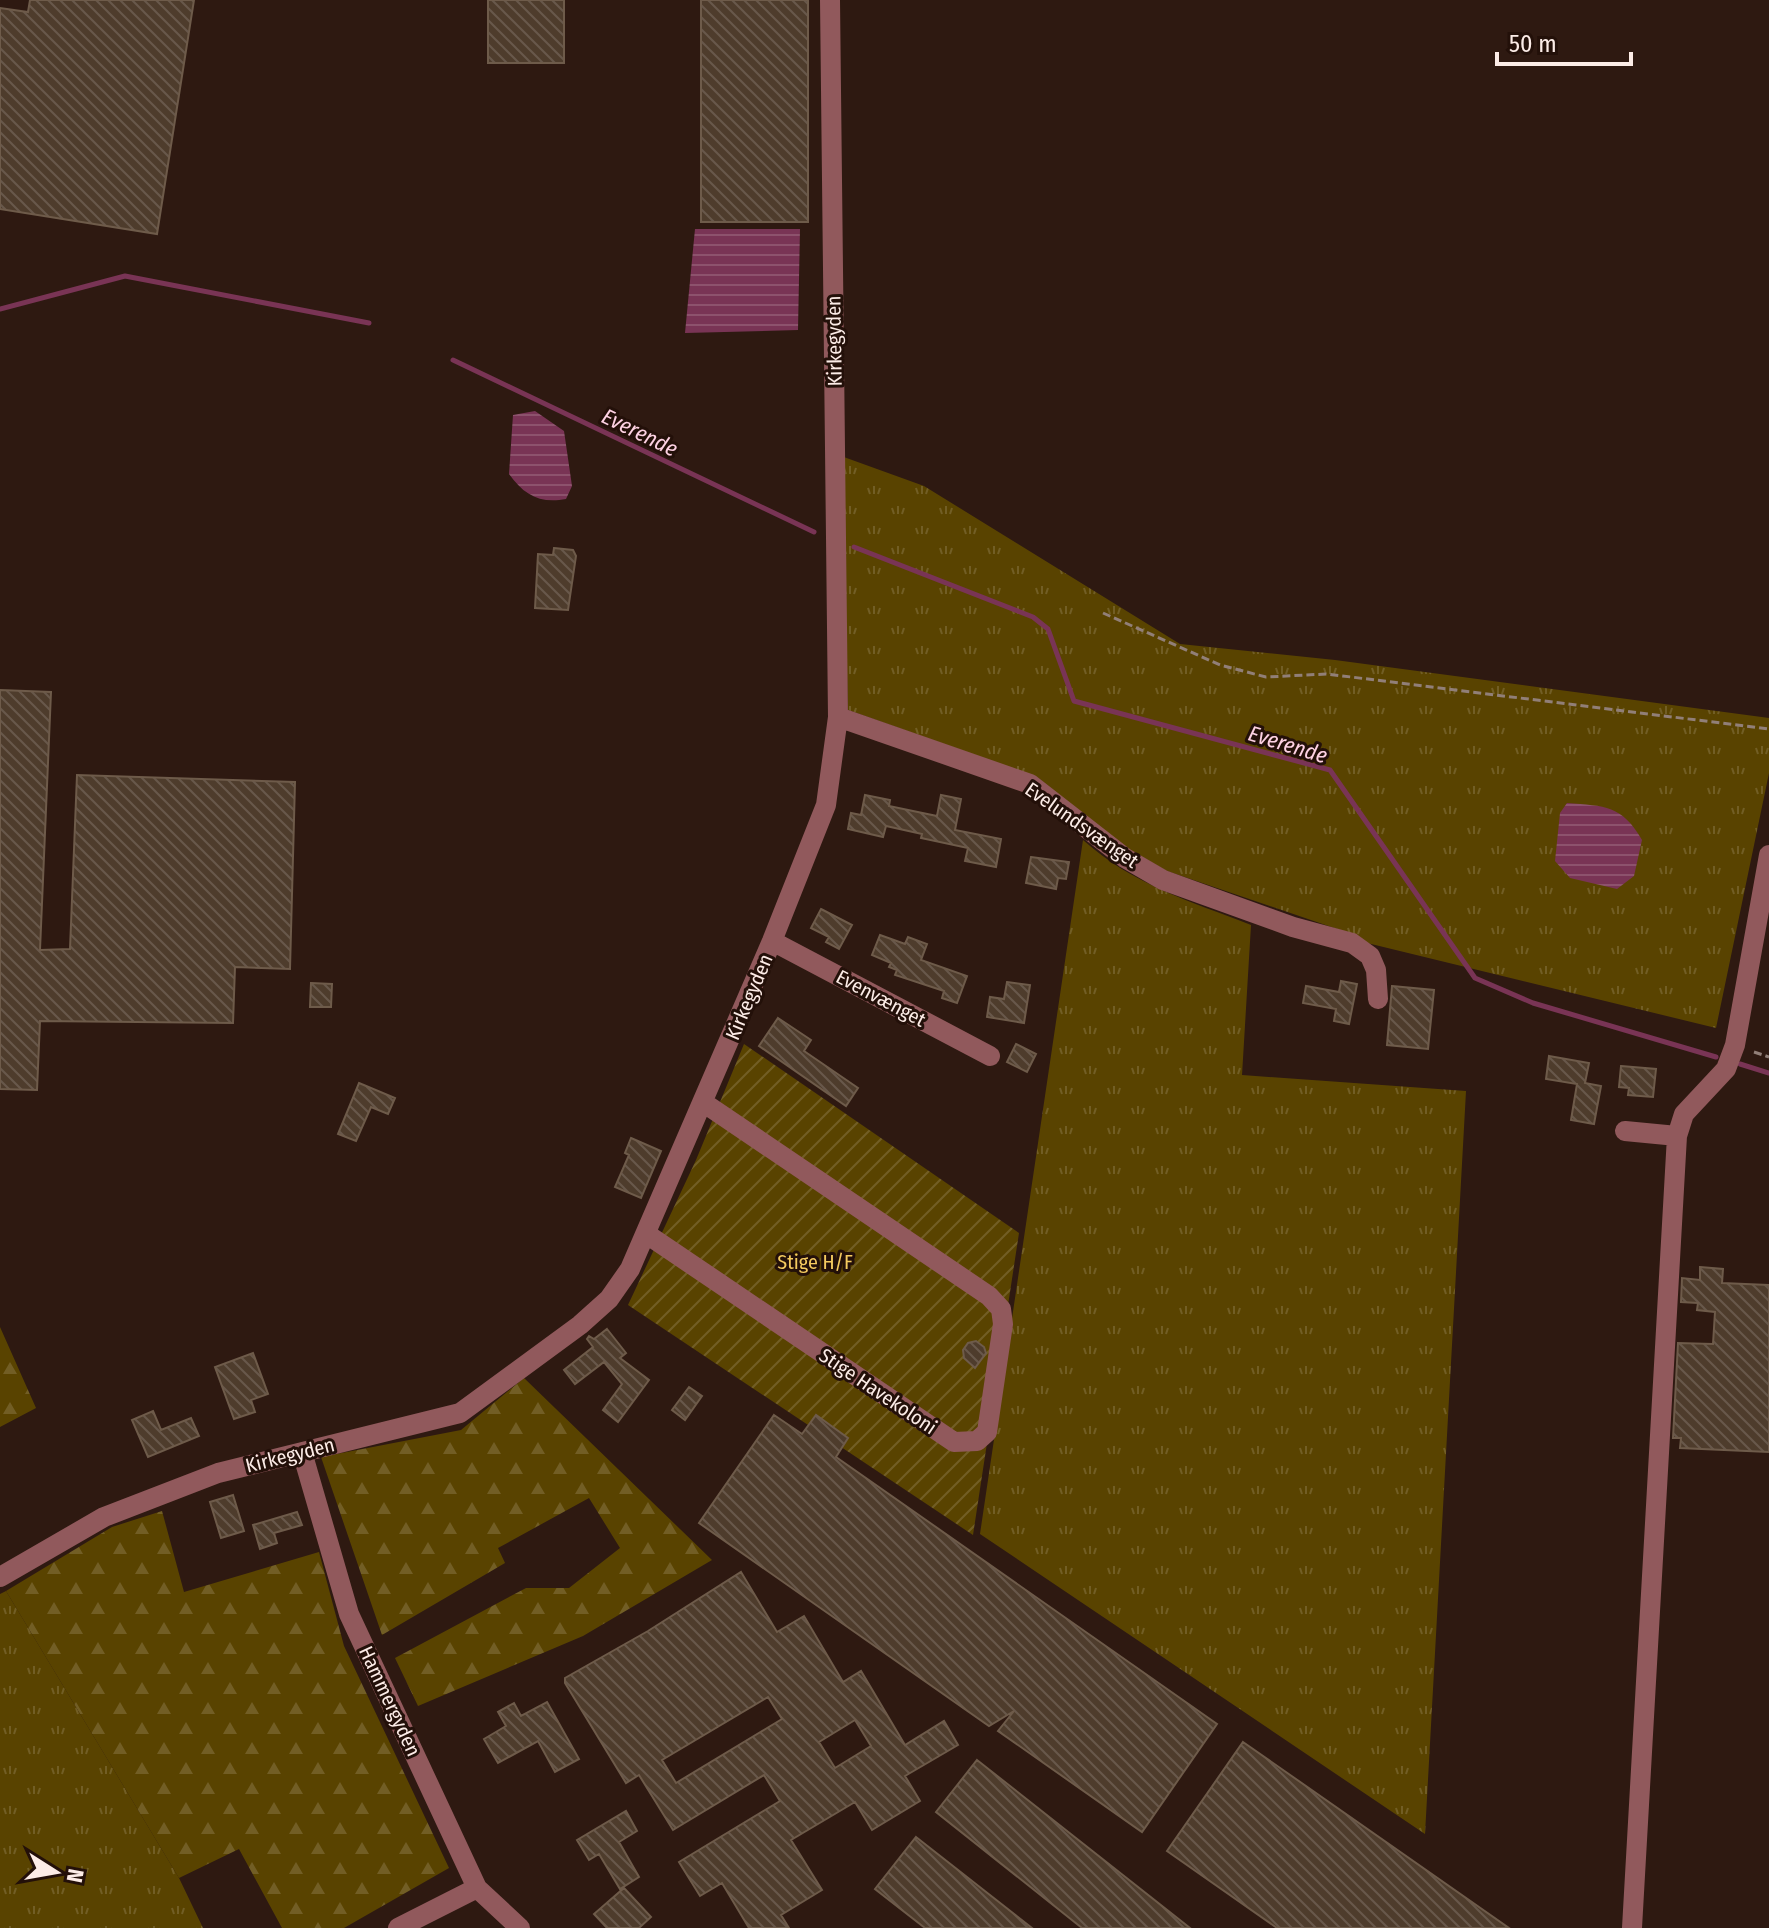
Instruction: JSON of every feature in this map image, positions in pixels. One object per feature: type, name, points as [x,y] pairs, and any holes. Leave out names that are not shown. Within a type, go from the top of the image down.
[{"type":"street","name":"Kirkegyden","points":[[0,1577],[104,1517],[218,1473],[460,1413],[544,1353],[609,1299],[648,1235],[826,805],[838,717],[830,0]]},
{"type":"street","name":"Evelundsvænget","points":[[838,717],[1030,784],[1125,858],[1163,880],[1293,927],[1352,943],[1370,956],[1376,970],[1378,999]]},
{"type":"street","points":[[1632,1928],[1677,1136],[1684,1114],[1726,1069],[1735,1045],[1769,855]]},
{"type":"street","name":"Evenvænget","points":[[772,941],[990,1056]]},
{"type":"street","name":"Stige Havekoloni","points":[[648,1235],[954,1442],[977,1441],[987,1432],[1003,1324],[1001,1309],[989,1296],[704,1103]]},
{"type":"street","points":[[1625,1131],[1677,1136]]},
{"type":"street","name":"Hammergyden","points":[[302,1452],[349,1614],[477,1888],[520,1928]]},
{"type":"street","points":[[398,1928],[477,1888]]},
{"type":"path","points":[[1103,613],[1220,665],[1266,677],[1327,674],[1769,729]]},
{"type":"green space","points":[[841,456],[924,486],[1180,644],[1335,660],[1769,718],[1769,773],[1716,1028],[1363,942],[1346,932],[1167,871],[1121,845],[1037,777],[848,710]]},
{"type":"green space","points":[[1083,840],[1102,856],[1142,880],[1251,925],[1242,1075],[1466,1091],[1425,1834],[980,1534]]},
{"type":"green space","name":"Stige H/F","points":[[744,1044],[1019,1233],[973,1535],[628,1305],[696,1160]]},
{"type":"green space","points":[[0,1327],[36,1408],[0,1427]]},
{"type":"green space","points":[[524,1378],[712,1560],[583,1636],[418,1706],[395,1658],[526,1588],[569,1588],[620,1548],[589,1498],[498,1548],[505,1563],[382,1635],[321,1457],[461,1430]]},
{"type":"green space","points":[[162,1511],[184,1592],[319,1552],[344,1646],[449,1868],[344,1928],[282,1928],[239,1849],[179,1878],[6,1591],[112,1527]]},
{"type":"green space","points":[[6,1591],[179,1878],[203,1928],[0,1928],[0,1594]]},
{"type":"shaded area","points":[[695,229],[800,229],[798,330],[685,333]]},
{"type":"shaded area","points":[[535,411],[564,431],[572,486],[566,499],[548,500],[533,496],[509,474],[513,415]]},
{"type":"shaded area","points":[[1567,803],[1602,807],[1620,814],[1635,828],[1642,840],[1634,876],[1617,889],[1570,878],[1555,861],[1560,813]]},
{"type":"building","points":[[30,0],[194,0],[157,234],[0,209],[0,8],[28,12]]},
{"type":"building","points":[[488,0],[564,0],[564,63],[488,63]]},
{"type":"building","points":[[701,0],[808,0],[808,222],[701,222]]},
{"type":"building","points":[[554,548],[573,550],[576,556],[568,610],[535,608],[538,554],[553,555]]},
{"type":"building","points":[[0,690],[51,692],[40,950],[70,949],[77,775],[295,782],[290,969],[235,967],[233,1023],[40,1021],[37,1090],[0,1089]]},
{"type":"building","points":[[865,795],[890,800],[889,806],[937,816],[941,795],[961,799],[955,830],[1001,839],[996,867],[965,861],[968,848],[921,838],[922,834],[886,826],[883,837],[848,829],[851,813],[861,815]]},
{"type":"building","points":[[1031,857],[1069,862],[1066,879],[1058,878],[1056,889],[1026,883]]},
{"type":"building","points":[[821,909],[852,925],[839,949],[826,942],[829,937],[811,928]]},
{"type":"building","points":[[880,935],[905,944],[908,937],[927,944],[921,960],[967,976],[957,1003],[942,998],[944,991],[895,975],[897,970],[889,967],[891,963],[872,955]]},
{"type":"building","points":[[1341,981],[1357,984],[1349,1024],[1334,1021],[1336,1009],[1303,1003],[1306,986],[1339,992]]},
{"type":"building","points":[[1007,982],[1030,985],[1024,1023],[987,1017],[990,997],[1004,999]]},
{"type":"building","points":[[311,983],[332,984],[331,1007],[310,1007]]},
{"type":"building","points":[[1392,986],[1434,990],[1428,1049],[1387,1045]]},
{"type":"building","points":[[778,1018],[811,1040],[804,1051],[858,1088],[846,1106],[759,1046]]},
{"type":"building","points":[[1016,1044],[1036,1054],[1027,1072],[1007,1062]]},
{"type":"building","points":[[1549,1056],[1589,1063],[1585,1083],[1601,1086],[1594,1124],[1571,1120],[1577,1084],[1546,1079]]},
{"type":"building","points":[[1621,1066],[1656,1069],[1653,1097],[1628,1095],[1629,1088],[1619,1087]]},
{"type":"building","points":[[359,1083],[395,1098],[388,1114],[371,1107],[356,1141],[338,1134]]},
{"type":"building","points":[[631,1138],[661,1151],[641,1198],[615,1187],[629,1155],[625,1153]]},
{"type":"building","points":[[1700,1267],[1723,1269],[1722,1283],[1769,1285],[1769,1452],[1680,1448],[1681,1438],[1673,1438],[1678,1343],[1713,1344],[1715,1312],[1697,1310],[1698,1303],[1681,1302],[1682,1278],[1700,1280]]},
{"type":"building","points":[[607,1329],[626,1353],[620,1358],[649,1380],[618,1422],[603,1410],[622,1384],[604,1362],[575,1384],[564,1370],[593,1347],[587,1339],[589,1336],[594,1339]]},
{"type":"building","points":[[976,1341],[986,1353],[975,1368],[964,1358],[963,1350],[968,1343]]},
{"type":"building","points":[[253,1353],[268,1394],[251,1400],[255,1412],[234,1419],[215,1367]]},
{"type":"building","points":[[689,1387],[702,1396],[685,1420],[672,1410]]},
{"type":"building","points":[[153,1411],[161,1430],[191,1418],[199,1436],[148,1457],[132,1420]]},
{"type":"building","points":[[774,1415],[802,1434],[816,1415],[848,1438],[836,1457],[1217,1724],[1142,1832],[998,1731],[1014,1711],[989,1726],[699,1523]]},
{"type":"building","points":[[233,1495],[244,1531],[221,1538],[210,1502]]},
{"type":"building","points":[[297,1512],[302,1525],[274,1533],[277,1543],[260,1549],[253,1525]]},
{"type":"building","points":[[741,1572],[777,1632],[804,1616],[843,1682],[861,1671],[905,1745],[944,1721],[958,1745],[905,1776],[920,1801],[872,1830],[855,1802],[791,1840],[822,1890],[781,1915],[789,1928],[749,1928],[722,1883],[700,1896],[679,1862],[780,1801],[764,1775],[673,1830],[639,1775],[626,1783],[565,1683],[565,1678],[648,1631]],"holes":[[[768,1697],[782,1719],[676,1783],[662,1760]],[[855,1720],[871,1746],[835,1768],[819,1742]]]},
{"type":"building","points":[[547,1702],[579,1759],[555,1772],[538,1741],[498,1763],[484,1739],[506,1726],[498,1712],[514,1703],[521,1716]]},
{"type":"building","points":[[1243,1742],[1509,1928],[1277,1928],[1167,1851]]},
{"type":"building","points":[[977,1760],[1190,1928],[1082,1928],[936,1812]]},
{"type":"building","points":[[626,1811],[637,1831],[619,1842],[639,1877],[620,1889],[599,1854],[589,1860],[577,1840]]},
{"type":"building","points":[[916,1837],[1032,1928],[925,1928],[875,1889]]},
{"type":"building","points":[[624,1888],[651,1917],[639,1928],[607,1928],[594,1914]]},
{"type":"waterway","name":"Everende","points":[[0,309],[125,276],[369,323]]},
{"type":"waterway","name":"Everende","points":[[453,360],[814,532]]},
{"type":"waterway","name":"Everende","points":[[854,547],[1033,617],[1048,629],[1074,701],[1330,770],[1475,978],[1533,1003],[1716,1057]]},
{"type":"waterway","name":"Everende","points":[[1740,1064],[1769,1073]]}]
